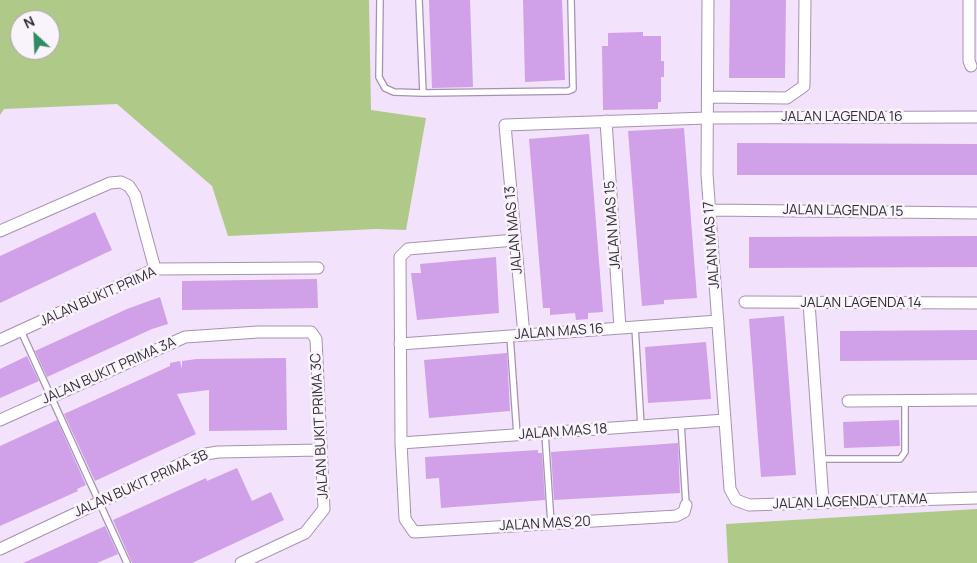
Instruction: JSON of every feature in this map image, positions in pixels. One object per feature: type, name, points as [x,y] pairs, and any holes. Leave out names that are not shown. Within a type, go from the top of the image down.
[{"type":"street","name":"JALAN MAS 17","points":[[708,0],[709,97],[707,174],[730,489]]},
{"type":"street","points":[[709,97],[787,98],[804,86],[805,0]]},
{"type":"street","points":[[969,0],[969,61],[974,67]]},
{"type":"street","name":"JALAN LAGENDA 16","points":[[505,125],[708,118],[977,117]]},
{"type":"street","name":"JALAN MAS 15","points":[[606,121],[620,328]]},
{"type":"street","name":"JALAN MAS 13","points":[[505,125],[524,335]]},
{"type":"street","points":[[0,231],[110,183],[121,182],[129,186],[135,196],[155,269]]},
{"type":"street","name":"JALAN LAGENDA 15","points":[[710,210],[977,213]]},
{"type":"street","points":[[401,443],[400,257],[408,249],[515,240]]},
{"type":"street","name":"JALAN BUKIT PRIMA","points":[[0,340],[155,269],[318,268]]},
{"type":"street","name":"JALAN LAGENDA 14","points":[[745,302],[977,303]]},
{"type":"street","points":[[809,303],[823,502]]},
{"type":"street","name":"JALAN MAS 16","points":[[400,344],[718,321]]},
{"type":"street","name":"JALAN BUKIT PRIMA 3A","points":[[0,420],[185,337],[258,332],[311,332]]},
{"type":"street","name":"JALAN BUKIT PRIMA 3C","points":[[241,563],[305,533],[324,510],[316,339],[311,332]]},
{"type":"street","points":[[848,401],[977,400]]},
{"type":"street","name":"JALAN MAS 18","points":[[401,443],[725,420]]},
{"type":"street","name":"JALAN MAS 20","points":[[401,443],[405,519],[414,532],[676,516],[684,512],[686,505]]},
{"type":"street","name":"JALAN BUKIT PRIMA 3B","points":[[0,549],[209,453],[320,450]]},
{"type":"street","name":"JALAN LAGENDA UTAMA","points":[[730,489],[736,500],[750,505],[977,498]]},
{"type":"lane","points":[[380,0],[380,77],[385,88],[394,92],[423,93],[568,91],[573,89],[571,0]]},
{"type":"lane","points":[[419,0],[423,93]]},
{"type":"lane","points":[[635,327],[641,426]]},
{"type":"lane","points":[[21,331],[127,563]]},
{"type":"lane","points":[[510,336],[517,435]]},
{"type":"lane","points":[[820,459],[900,459],[905,452],[905,401]]},
{"type":"lane","points":[[681,423],[686,505]]},
{"type":"lane","points":[[545,433],[551,524]]},
{"type":"green space","points":[[0,0],[369,0],[371,110],[426,118],[406,230],[376,229],[228,236],[212,186],[117,104],[4,109],[0,115]]},
{"type":"green space","points":[[977,509],[977,563],[728,563],[726,524]]},
{"type":"building","points":[[429,0],[470,0],[473,87],[432,88]]},
{"type":"building","points":[[523,0],[562,0],[565,80],[525,82]]},
{"type":"building","points":[[730,0],[786,0],[785,78],[729,78]]},
{"type":"building","points":[[643,32],[643,36],[661,36],[661,61],[664,61],[664,77],[661,77],[661,102],[658,102],[658,109],[603,110],[602,46],[608,46],[608,33]]},
{"type":"building","points":[[684,128],[697,298],[664,300],[664,304],[642,306],[628,131]]},
{"type":"building","points":[[589,134],[603,312],[588,313],[588,319],[576,320],[575,313],[550,315],[550,308],[543,308],[529,139]]},
{"type":"building","points":[[737,143],[977,144],[977,175],[737,175]]},
{"type":"building","points":[[95,212],[112,250],[0,303],[0,256]]},
{"type":"building","points":[[977,236],[977,267],[749,268],[749,237]]},
{"type":"building","points":[[496,257],[499,313],[417,320],[411,273],[421,273],[420,264]]},
{"type":"building","points":[[317,279],[318,308],[182,310],[182,281]]},
{"type":"building","points":[[160,297],[168,324],[152,329],[47,377],[35,351],[127,309]]},
{"type":"building","points":[[784,316],[796,475],[761,477],[749,319]]},
{"type":"building","points":[[977,330],[977,360],[840,361],[840,331]]},
{"type":"building","points":[[706,342],[711,399],[648,403],[645,347]]},
{"type":"building","points":[[507,353],[510,411],[429,418],[424,360]]},
{"type":"building","points":[[27,356],[39,381],[0,398],[0,369]]},
{"type":"building","points":[[286,358],[287,430],[209,431],[209,390],[177,394],[196,434],[95,481],[64,414],[170,366],[170,363],[180,361],[182,369],[182,361],[197,359]]},
{"type":"building","points":[[57,420],[86,485],[77,489],[78,491],[0,526],[0,446]]},
{"type":"building","points":[[899,420],[900,446],[844,448],[843,422]]},
{"type":"building","points":[[678,443],[680,493],[554,500],[551,452]]},
{"type":"building","points":[[538,450],[538,453],[542,453],[545,500],[441,508],[439,478],[426,479],[425,457]]},
{"type":"building","points":[[237,468],[252,501],[271,492],[284,520],[192,563],[132,563],[113,520],[206,478],[207,481]]},
{"type":"building","points":[[105,526],[118,554],[97,563],[23,563]]}]
